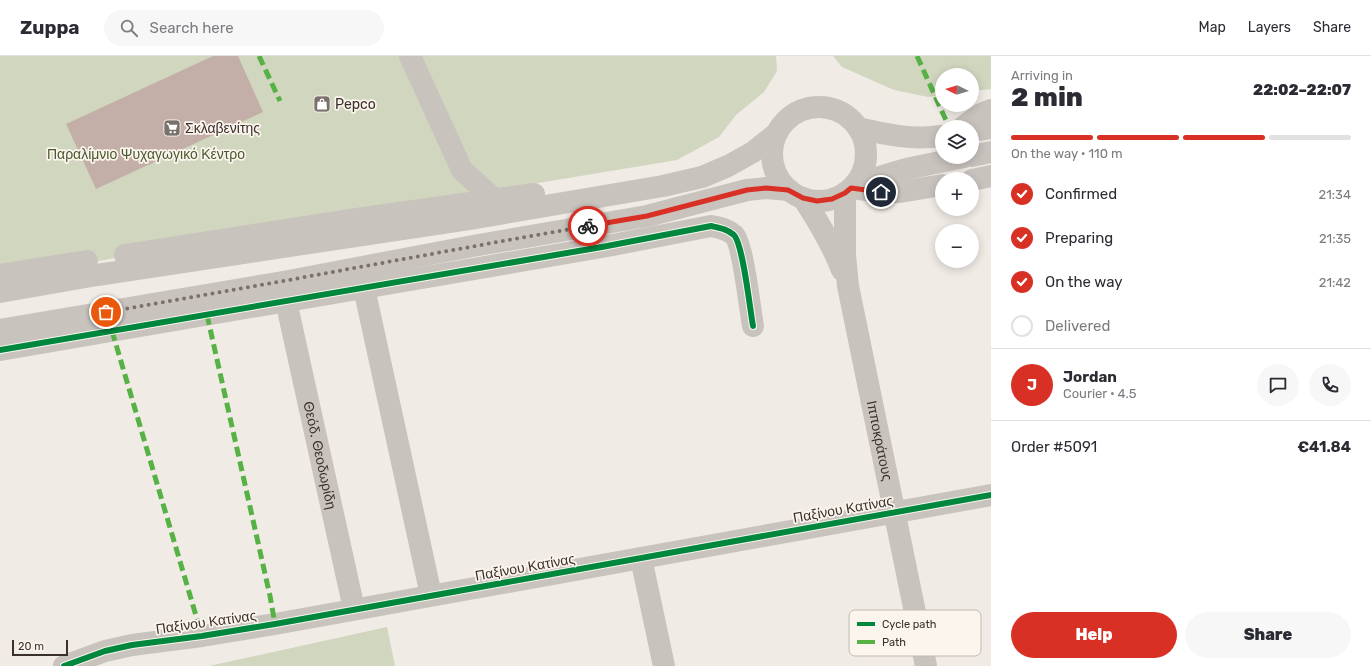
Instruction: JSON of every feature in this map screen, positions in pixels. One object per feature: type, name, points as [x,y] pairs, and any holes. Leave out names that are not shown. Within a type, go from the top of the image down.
[{"type":"street","points":[[410,56],[462,170],[494,198]]},
{"type":"street","points":[[796,194],[779,178],[773,163],[772,148],[777,133],[784,122],[796,112],[811,107],[826,107],[841,112],[850,118],[858,128],[865,141],[866,156],[863,170],[851,188]]},
{"type":"street","points":[[973,120],[981,114],[991,110]]},
{"type":"street","points":[[858,128],[904,138],[935,137]]},
{"type":"street","points":[[979,130],[991,128]]},
{"type":"street","points":[[0,292],[104,274],[469,219],[662,186],[702,176],[728,166],[753,152],[777,133]]},
{"type":"street","points":[[979,155],[991,152]]},
{"type":"street","points":[[0,330],[283,282],[473,246],[647,216],[747,190],[766,188],[796,194],[817,201],[832,199],[851,188],[906,169],[935,163]]},
{"type":"street","points":[[455,204],[462,170]]},
{"type":"street","points":[[979,179],[991,176]]},
{"type":"street","points":[[0,275],[494,198],[601,187],[662,186]]},
{"type":"street","points":[[851,188],[881,192],[900,192],[935,186]]},
{"type":"street","name":"Ιπποκράτους","points":[[851,188],[845,255],[848,286],[915,610]]},
{"type":"street","name":"Ιπποκράτους","points":[[796,194],[826,236],[848,286]]},
{"type":"street","points":[[0,350],[602,247],[711,226],[724,229],[735,236],[740,250],[753,326]]},
{"type":"street","points":[[364,288],[431,595]]},
{"type":"street","name":"Θεόδ. Θεοδωρίδη","points":[[286,301],[354,609]]},
{"type":"street","name":"Παξίνου Κατίνας","points":[[71,665],[105,651],[132,645],[260,626],[991,495]]},
{"type":"street","points":[[641,558],[664,666]]},
{"type":"street","name":"Ιπποκράτους","points":[[924,656],[926,666]]},
{"type":"green space","name":"Παραλίμνιο Ψυχαγωγικό Κέντρο","points":[[0,56],[776,56],[777,71],[764,92],[736,115],[719,137],[677,160],[526,185],[433,198],[88,263],[0,276]]},
{"type":"green space","points":[[833,56],[991,56],[991,89],[979,90],[979,68],[935,68],[935,96],[928,97],[894,90],[842,67]]},
{"type":"green space","points":[[387,627],[395,666],[209,666]]},
{"type":"building","points":[[213,56],[238,56],[263,112],[96,189],[66,124]]},
{"type":"marked path","points":[[259,56],[280,101]]},
{"type":"marked path","points":[[917,56],[946,120]]},
{"type":"marked path","points":[[207,315],[275,624]]},
{"type":"marked path","points":[[112,331],[202,636]]},
{"type":"cycle path","points":[[0,350],[602,247],[711,226],[729,231],[734,235],[737,241],[746,278],[753,326]]},
{"type":"cycle path","points":[[64,666],[105,651],[132,645],[202,636],[275,624],[991,495]]},
{"type":"way so far","points":[[106,312],[283,282],[358,267],[588,226]]},
{"type":"place","name":"Pepco","points":[[322,104]]},
{"type":"place","name":"Σκλαβενίτης","points":[[172,128]]},
{"type":"route","points":[[588,226],[647,216],[747,190],[766,188],[788,190],[803,198],[817,201],[832,199],[845,193],[851,188],[881,192]]}]
